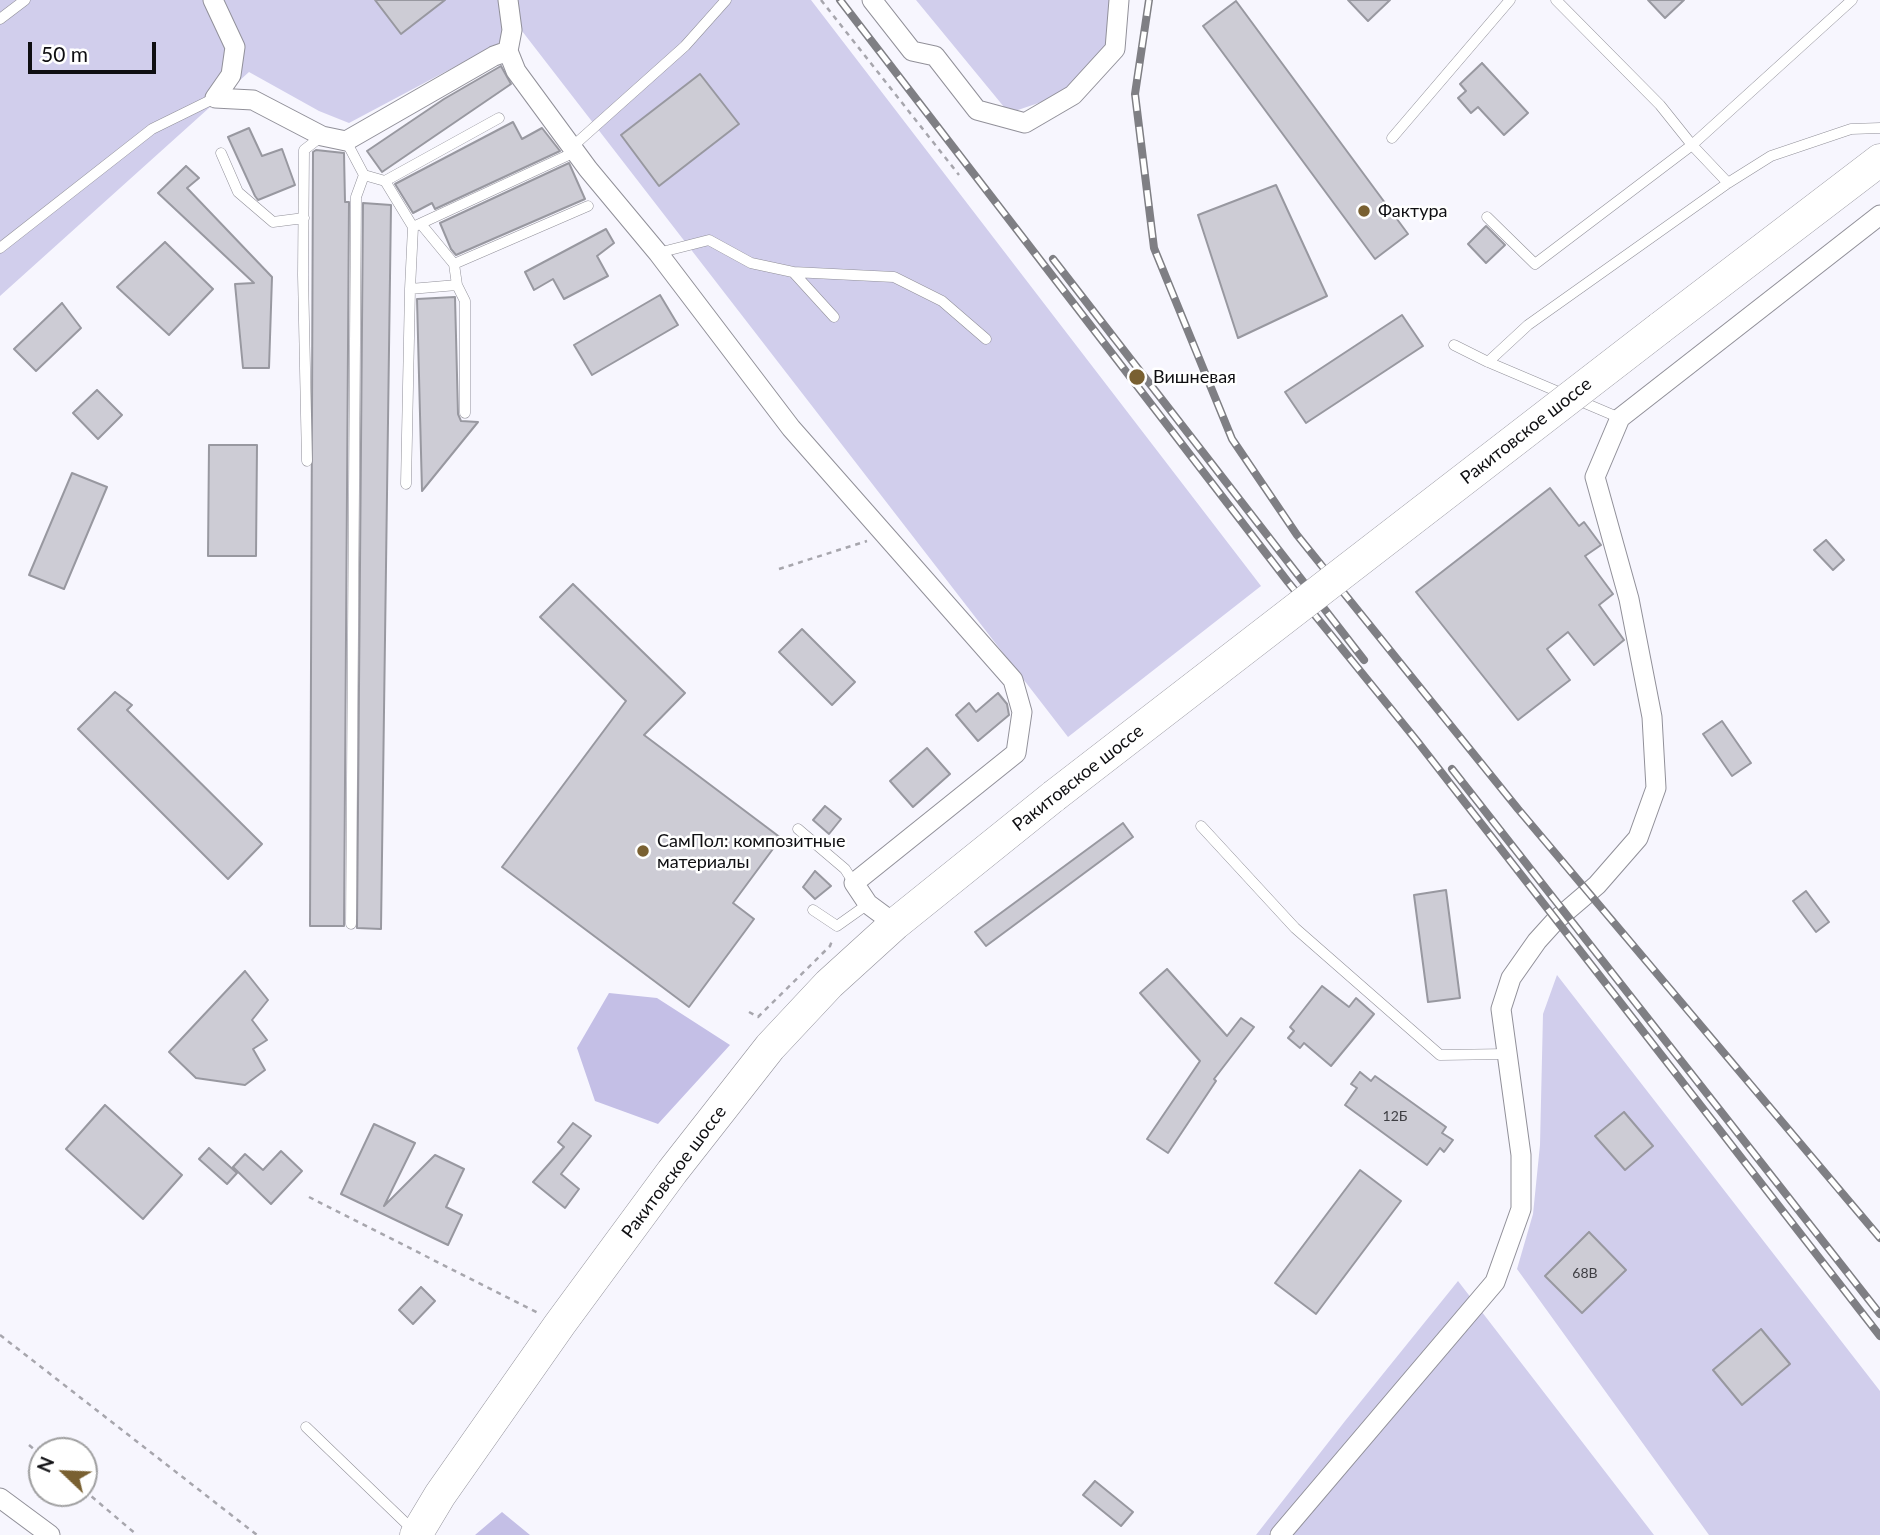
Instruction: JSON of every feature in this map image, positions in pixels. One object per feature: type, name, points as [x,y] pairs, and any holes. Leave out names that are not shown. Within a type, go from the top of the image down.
[{"type":"main road","name":"Ракитовское шоссе","points":[[416,1534],[440,1495],[560,1324],[672,1172],[770,1047],[829,984],[895,923],[1054,796],[1880,160]]},
{"type":"street","points":[[213,0],[235,47],[231,75],[215,98]]},
{"type":"street","points":[[508,0],[512,30],[508,51],[516,71],[573,149],[658,253],[791,428],[1013,680],[1022,712],[1016,753],[854,883],[868,904],[895,923]]},
{"type":"street","points":[[872,0],[912,51],[935,56],[977,110],[1025,123],[1073,95],[1115,49],[1119,0]]},
{"type":"street","points":[[215,98],[253,100],[322,136],[346,141],[494,56],[508,51]]},
{"type":"street","points":[[1280,1535],[1391,1408],[1494,1282],[1521,1209],[1521,1155],[1501,1009],[1511,978],[1556,920],[1597,885],[1638,838],[1656,788],[1652,717],[1629,598],[1595,477],[1620,418],[1880,215]]},
{"type":"street","points":[[0,1498],[50,1535]]},
{"type":"lane","points":[[0,19],[25,0]]},
{"type":"lane","points":[[417,225],[573,149],[685,46],[726,0]]},
{"type":"lane","points":[[1392,138],[1510,0]]},
{"type":"lane","points":[[1556,0],[1660,105],[1692,145],[1728,183]]},
{"type":"lane","points":[[1487,217],[1535,264],[1692,145],[1852,0]]},
{"type":"lane","points":[[0,248],[152,129],[215,98]]},
{"type":"lane","points":[[385,181],[499,118]]},
{"type":"lane","points":[[1488,362],[1528,325],[1728,183],[1771,156],[1850,129],[1880,128]]},
{"type":"lane","points":[[307,461],[304,150],[322,136]]},
{"type":"lane","points":[[346,141],[364,175],[385,181],[417,225],[454,264],[457,285],[465,301],[465,413]]},
{"type":"lane","points":[[222,153],[238,192],[273,222],[304,218]]},
{"type":"lane","points":[[351,924],[356,197],[364,175]]},
{"type":"lane","points":[[454,264],[589,206]]},
{"type":"lane","points":[[406,484],[410,289],[417,225]]},
{"type":"lane","points":[[658,253],[709,240],[751,262],[793,272],[894,277],[942,301],[985,339]]},
{"type":"lane","points":[[793,272],[834,317]]},
{"type":"lane","points":[[410,289],[457,285]]},
{"type":"lane","points":[[1454,345],[1620,418]]},
{"type":"lane","points":[[1201,826],[1295,928],[1440,1055],[1507,1054]]},
{"type":"lane","points":[[798,829],[845,869],[854,883]]},
{"type":"lane","points":[[813,910],[836,926],[868,904]]},
{"type":"lane","points":[[306,1427],[416,1534]]},
{"type":"path","points":[[821,0],[959,175]]},
{"type":"path","points":[[779,569],[887,535]]},
{"type":"path","points":[[749,1012],[758,1017],[830,946],[836,926]]},
{"type":"path","points":[[309,1197],[560,1324]]},
{"type":"path","points":[[0,1335],[257,1535]]},
{"type":"path","points":[[98,1502],[137,1535]]},
{"type":"shaded area","points":[[0,0],[811,0],[1261,586],[1068,737],[522,31],[349,123],[319,111],[249,72],[0,296]]},
{"type":"shaded area","points":[[916,0],[1127,0],[1122,32],[1071,92],[1009,113]]},
{"type":"shaded area","points":[[1557,975],[1880,1391],[1880,1535],[1709,1535],[1517,1269],[1533,1214],[1540,1145],[1543,1014]]},
{"type":"shaded area","points":[[609,993],[657,998],[730,1045],[658,1124],[595,1101],[577,1048]]},
{"type":"shaded area","points":[[1458,1281],[1654,1535],[1256,1535],[1345,1421]]},
{"type":"shaded area","points":[[502,1512],[530,1535],[475,1535]]},
{"type":"building","points":[[375,0],[445,0],[401,34]]},
{"type":"building","points":[[1348,0],[1390,0],[1368,21]]},
{"type":"building","points":[[1648,0],[1684,0],[1665,18]]},
{"type":"building","points":[[1236,1],[1408,234],[1375,259],[1203,26]]},
{"type":"building","points":[[1482,63],[1528,113],[1504,135],[1478,107],[1471,113],[1458,98],[1466,91],[1460,84]]},
{"type":"building","points":[[501,66],[511,84],[382,172],[367,151],[444,99]]},
{"type":"building","points":[[700,74],[739,124],[659,186],[621,135]]},
{"type":"building","points":[[513,122],[522,139],[542,128],[560,151],[435,209],[432,203],[413,213],[395,184]]},
{"type":"building","points":[[249,128],[262,156],[282,149],[295,185],[258,200],[228,137]]},
{"type":"building","points":[[313,152],[344,153],[345,202],[349,202],[344,926],[310,926]]},
{"type":"building","points":[[569,163],[585,199],[456,255],[451,249],[440,223]]},
{"type":"building","points":[[186,166],[199,178],[187,188],[272,277],[269,368],[243,368],[235,284],[254,283],[158,193]]},
{"type":"building","points":[[1276,185],[1327,296],[1238,338],[1198,215]]},
{"type":"building","points":[[363,203],[391,205],[381,929],[357,928]]},
{"type":"building","points":[[1486,226],[1505,245],[1486,263],[1468,244]]},
{"type":"building","points":[[606,229],[614,243],[597,256],[608,276],[564,299],[553,279],[534,290],[525,272]]},
{"type":"building","points":[[165,242],[213,289],[169,335],[117,287]]},
{"type":"building","points":[[660,295],[678,325],[592,375],[574,345]]},
{"type":"building","points":[[455,297],[458,414],[461,421],[478,422],[422,491],[417,299]]},
{"type":"building","points":[[62,303],[81,328],[36,371],[14,349]]},
{"type":"building","points":[[1402,315],[1423,346],[1306,423],[1285,392]]},
{"type":"building","points":[[97,390],[122,415],[98,439],[73,413]]},
{"type":"building","points":[[209,445],[257,445],[256,556],[208,556]]},
{"type":"building","points":[[72,473],[107,487],[64,589],[29,575]]},
{"type":"building","points":[[1550,488],[1579,526],[1584,522],[1601,545],[1585,556],[1613,594],[1599,605],[1624,640],[1594,665],[1568,632],[1547,649],[1570,680],[1518,720],[1416,592]]},
{"type":"building","points":[[1826,540],[1844,560],[1833,570],[1814,550]]},
{"type":"building","name":"СамПол: композитные материалы","points":[[573,584],[685,693],[644,735],[781,838],[733,903],[754,919],[689,1007],[502,867],[626,701],[540,617]]},
{"type":"building","points":[[802,629],[855,682],[832,705],[779,652]]},
{"type":"building","points":[[115,692],[132,705],[127,710],[262,844],[228,879],[78,729]]},
{"type":"building","points":[[998,693],[1007,704],[1009,715],[978,741],[956,715],[969,703],[976,712]]},
{"type":"building","points":[[1722,721],[1751,763],[1732,776],[1703,734]]},
{"type":"building","points":[[927,748],[950,774],[913,807],[890,781]]},
{"type":"building","points":[[825,806],[841,819],[829,834],[813,820]]},
{"type":"building","points":[[1123,823],[1133,837],[986,946],[975,932]]},
{"type":"building","points":[[815,871],[831,886],[815,899],[803,887]]},
{"type":"building","points":[[1446,890],[1460,998],[1428,1002],[1414,895]]},
{"type":"building","points":[[1806,891],[1829,922],[1816,932],[1793,901]]},
{"type":"building","points":[[1167,969],[1227,1036],[1241,1018],[1254,1027],[1214,1079],[1216,1081],[1168,1153],[1147,1139],[1200,1061],[1140,993]]},
{"type":"building","points":[[245,971],[268,1000],[252,1020],[267,1040],[253,1049],[265,1070],[245,1085],[196,1078],[169,1052]]},
{"type":"building","points":[[1322,986],[1349,1007],[1356,998],[1374,1014],[1331,1066],[1304,1043],[1300,1048],[1288,1038],[1294,1031],[1290,1027]]},
{"type":"building","points":[[1360,1072],[1371,1081],[1375,1076],[1446,1127],[1442,1133],[1453,1140],[1444,1152],[1440,1148],[1427,1165],[1345,1105],[1357,1088],[1351,1084]]},
{"type":"building","points":[[105,1105],[182,1175],[143,1219],[66,1149]]},
{"type":"building","points":[[1624,1112],[1653,1146],[1625,1170],[1595,1136]]},
{"type":"building","points":[[573,1123],[591,1136],[561,1174],[579,1189],[565,1208],[533,1182],[564,1147],[558,1142]]},
{"type":"building","points":[[374,1124],[415,1143],[384,1206],[435,1155],[464,1169],[446,1207],[462,1215],[448,1245],[341,1194]]},
{"type":"building","points":[[209,1148],[237,1173],[227,1184],[199,1159]]},
{"type":"building","points":[[281,1151],[302,1171],[271,1204],[233,1167],[245,1154],[263,1170]]},
{"type":"building","points":[[1360,1170],[1401,1201],[1316,1314],[1275,1283]]},
{"type":"building","points":[[1589,1232],[1626,1270],[1582,1313],[1545,1276]]},
{"type":"building","points":[[421,1287],[435,1301],[413,1324],[399,1310]]},
{"type":"building","points":[[1761,1329],[1790,1364],[1742,1405],[1713,1370]]},
{"type":"building","points":[[1095,1481],[1133,1512],[1121,1526],[1083,1495]]},
{"type":"railway","points":[[840,0],[1288,582],[1417,741],[1880,1336]]},
{"type":"railway","points":[[1149,0],[1135,94],[1154,248],[1232,439],[1297,535],[1518,809],[1880,1238]]},
{"type":"railway","points":[[1053,259],[1364,660]]},
{"type":"railway","points":[[1452,769],[1880,1314]]},
{"type":"place","name":"Фактура","points":[[1364,211]]},
{"type":"place","name":"Вишневая","points":[[1137,377]]},
{"type":"place","name":"СамПол: композитные материалы","points":[[643,851]]}]
